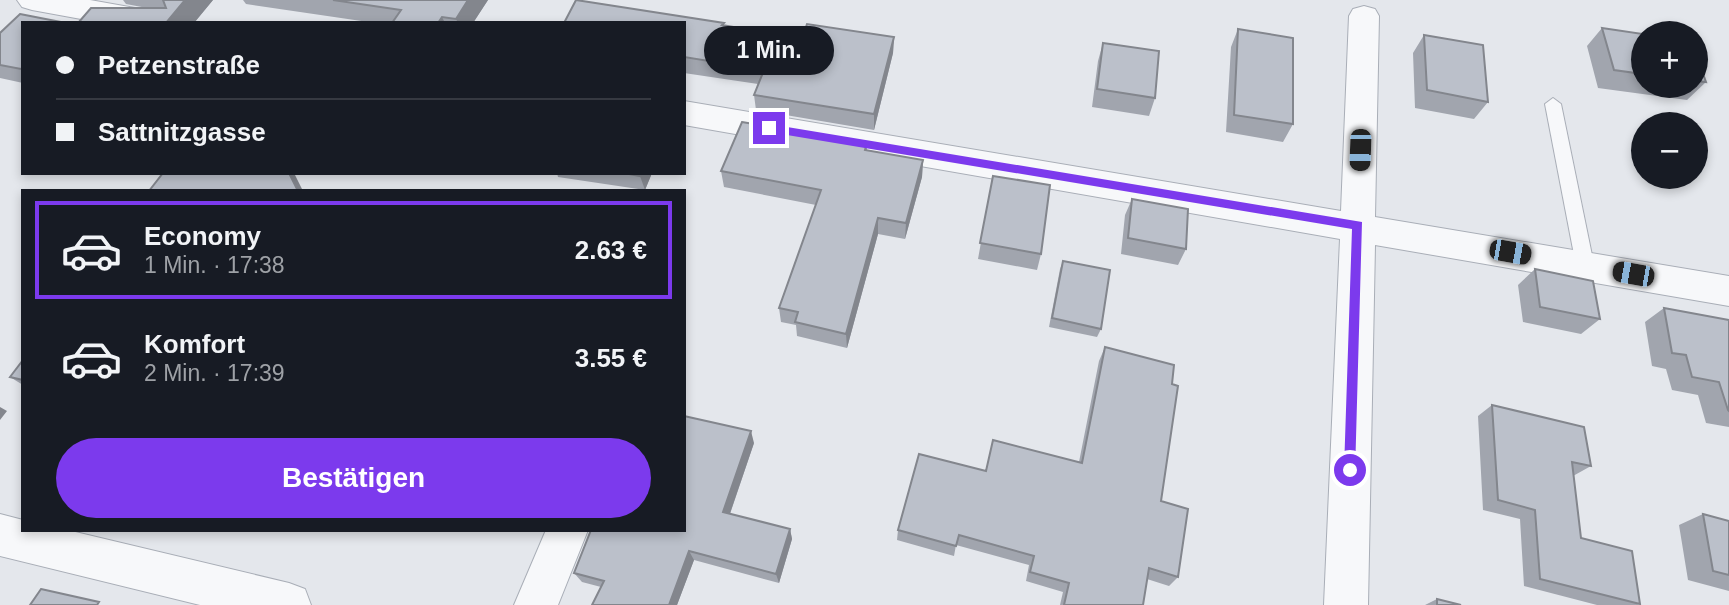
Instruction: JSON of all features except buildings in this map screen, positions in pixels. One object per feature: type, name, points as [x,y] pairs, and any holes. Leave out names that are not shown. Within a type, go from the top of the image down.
[{"type":"street","points":[[32,0],[152,21]]},
{"type":"street","points":[[1346,605],[1364,16]]},
{"type":"street","points":[[686,113],[1729,291]]},
{"type":"street","points":[[536,605],[567,532]]},
{"type":"street","points":[[0,535],[289,605]]},
{"type":"lane","points":[[1553,104],[1586,265]]},
{"type":"route","points":[[769,128],[1358,226],[1350,470]]}]
